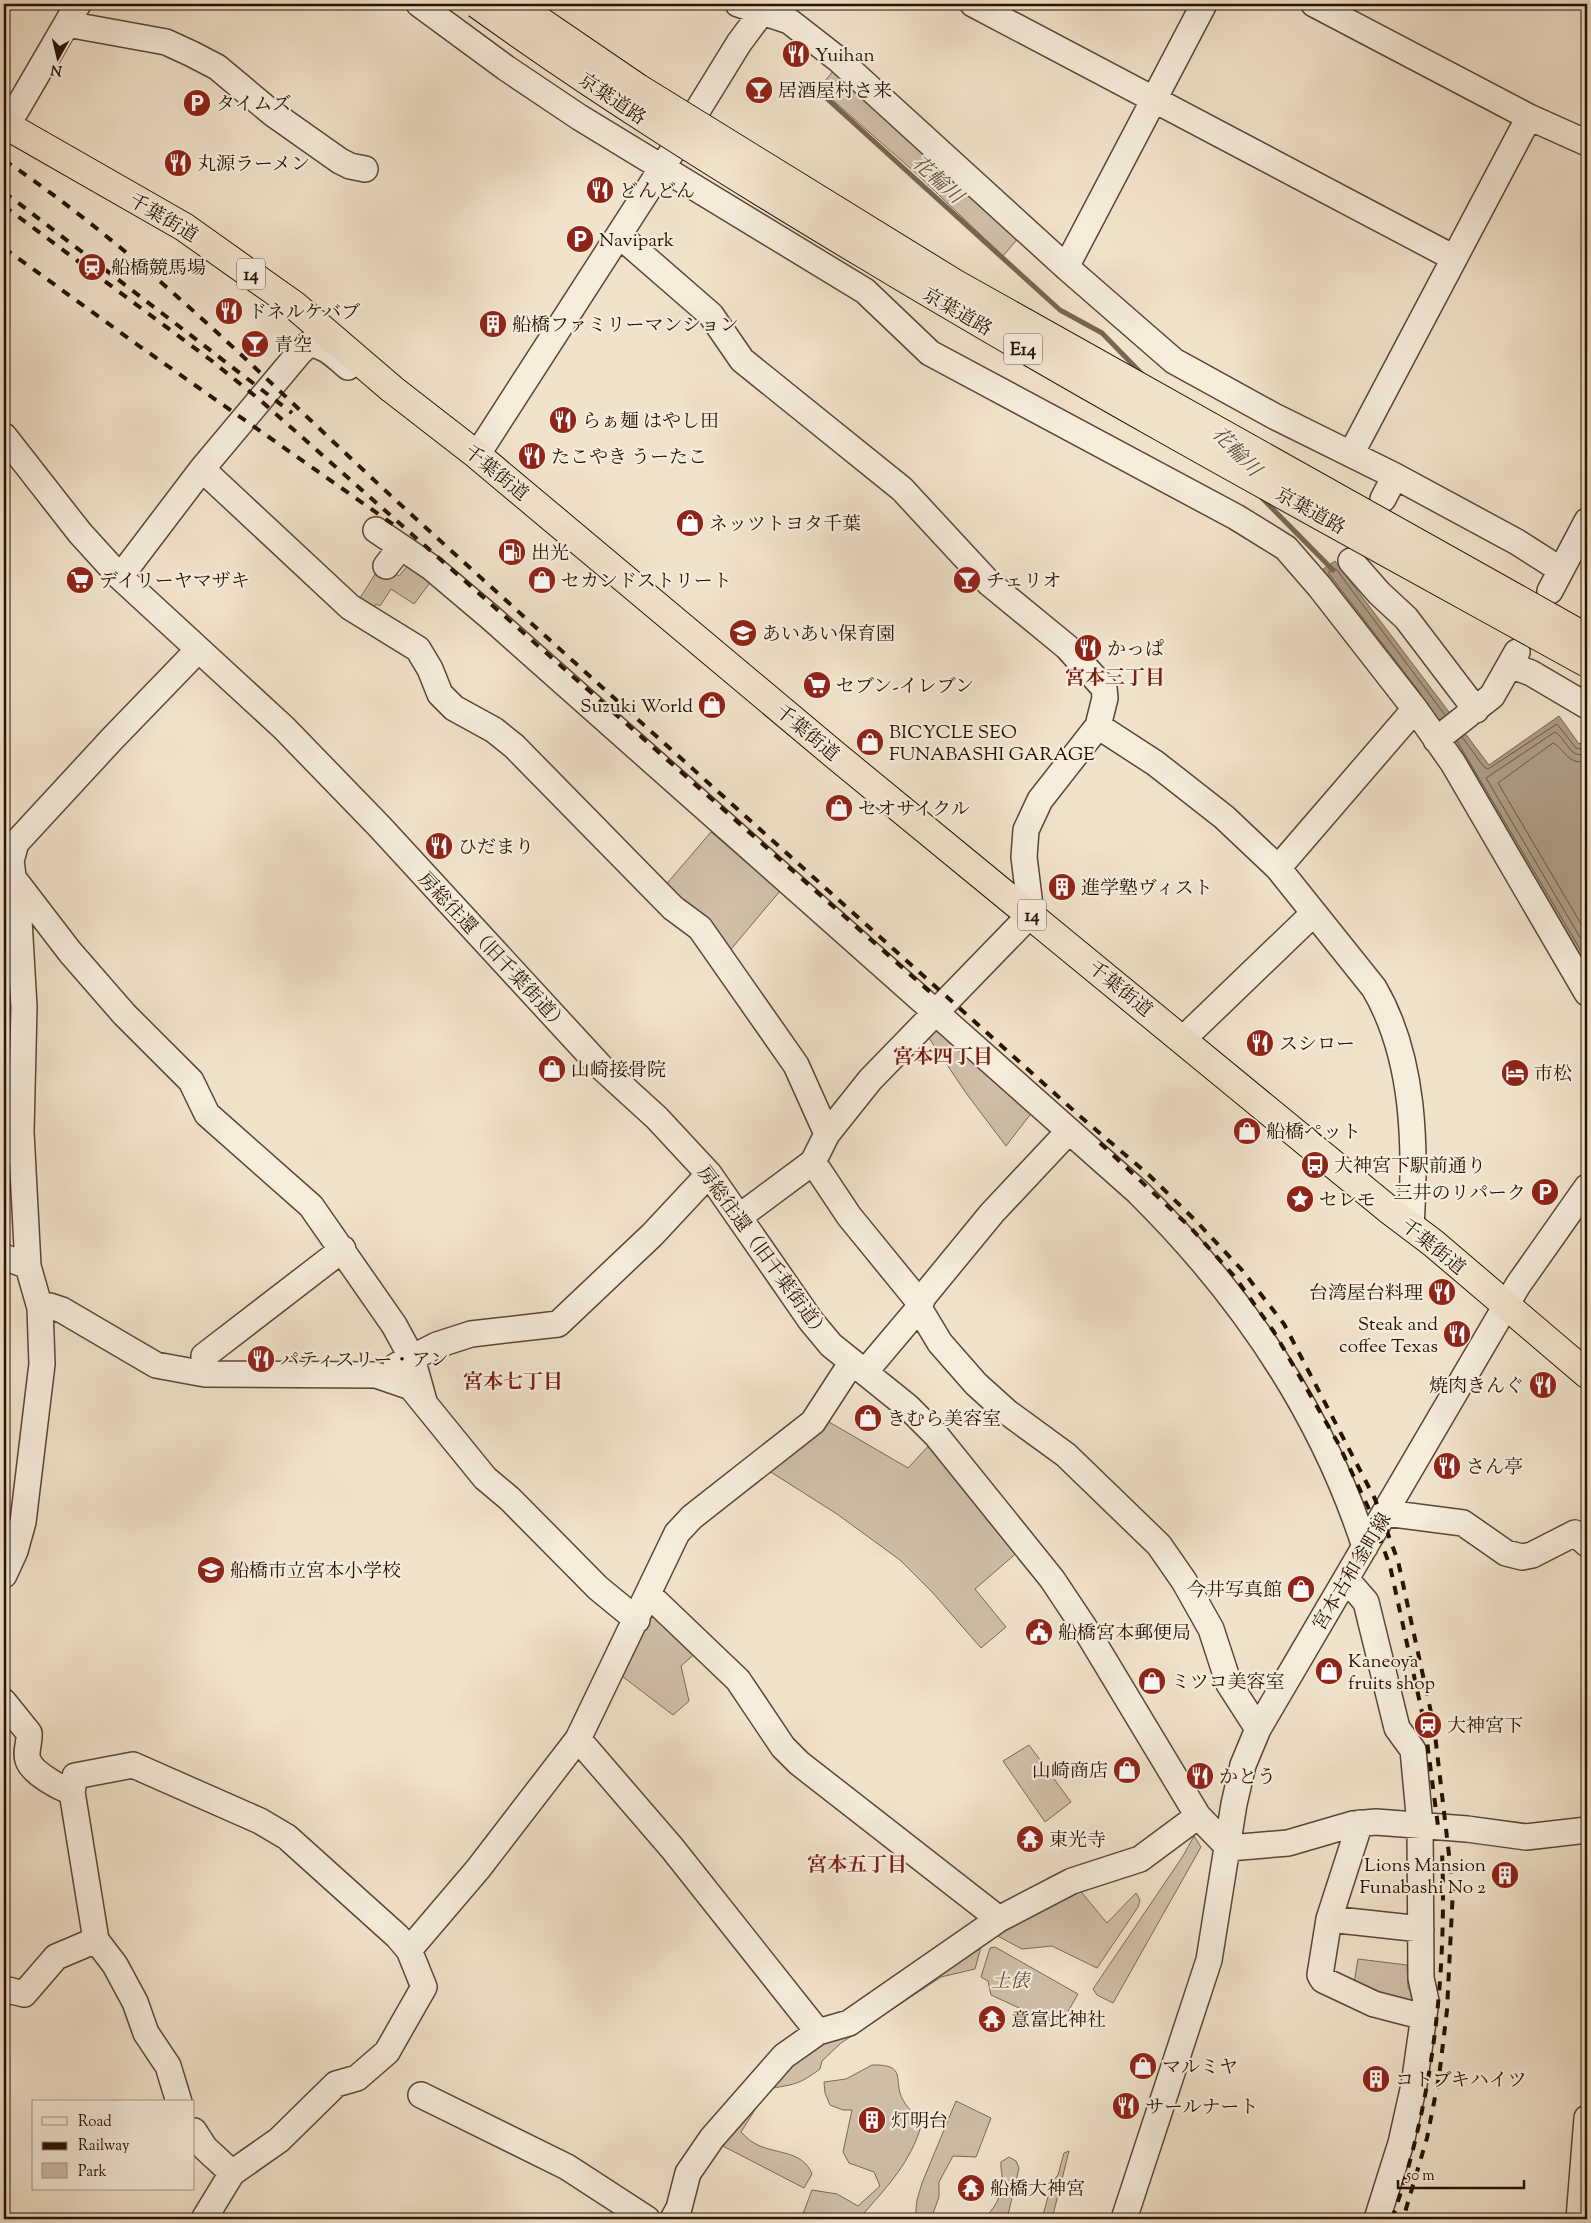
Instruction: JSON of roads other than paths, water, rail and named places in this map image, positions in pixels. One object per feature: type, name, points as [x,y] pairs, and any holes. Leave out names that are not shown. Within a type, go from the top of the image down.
[{"type":"highway","name":"京葉道路","points":[[478,4],[625,107],[746,184],[947,305],[1106,397],[1587,663]]},
{"type":"highway","name":"京葉道路","points":[[515,4],[638,88],[954,283],[1587,638]]},
{"type":"highway","name":"千葉街道","points":[[5,125],[198,237],[294,305],[392,389],[477,455],[835,755],[1411,1226],[1587,1374]]},
{"type":"street","points":[[419,4],[506,68],[662,168],[864,291],[930,353],[1236,517],[1286,548],[1319,586],[1439,738],[1531,893],[1587,993]]},
{"type":"street","points":[[738,4],[765,8],[789,21],[839,60],[1066,267],[1174,362],[1274,416],[1395,476],[1517,542],[1556,580],[1587,521]]},
{"type":"street","points":[[973,4],[1454,258]]},
{"type":"street","points":[[1066,267],[1204,4]]},
{"type":"street","points":[[1314,4],[1529,117],[1587,143]]},
{"type":"street","points":[[477,455],[662,168],[739,43],[765,8]]},
{"type":"street","points":[[5,125],[72,14],[166,42],[217,67],[272,113],[340,161],[350,166],[365,169]]},
{"type":"street","points":[[1351,454],[1529,117]]},
{"type":"street","points":[[619,235],[711,315],[742,360],[902,489],[989,583],[1067,647],[1104,688],[1105,698],[1098,726],[1040,800],[1026,830],[1024,857],[1031,914],[870,1080],[827,1134],[813,1162],[739,1217]]},
{"type":"street","points":[[120,577],[202,469],[309,344],[324,347],[376,390],[392,389]]},
{"type":"street","name":"房総往還（旧千葉街道）","points":[[4,436],[80,533],[120,577],[291,735],[380,827],[600,1066],[657,1118],[709,1174],[811,1321],[832,1344],[908,1407],[936,1435],[1052,1579],[1082,1623],[1198,1816],[1228,1848]]},
{"type":"street","points":[[202,469],[350,607],[418,649],[430,669],[440,694],[454,708],[494,730],[514,746],[673,908],[700,928],[796,1065],[827,1134]]},
{"type":"street","points":[[1383,499],[1395,476]]},
{"type":"street","points":[[376,530],[393,557],[432,568],[483,611],[1138,1192],[1168,1221],[1226,1289],[1264,1340],[1298,1396],[1329,1455],[1365,1547]]},
{"type":"street","points":[[1351,561],[1379,594],[1406,618],[1472,713]]},
{"type":"street","points":[[4,1575],[15,1551],[23,1522],[42,1364],[40,1308],[28,1266],[21,1132],[24,1007],[19,920],[9,863],[16,843],[112,739],[198,650]]},
{"type":"street","points":[[1439,738],[1492,696],[1514,659],[1531,673],[1587,706]]},
{"type":"street","points":[[1278,868],[1415,709]]},
{"type":"street","points":[[1098,726],[1155,764],[1224,818],[1278,868],[1374,988],[1384,1005],[1405,1068],[1413,1144],[1411,1226]]},
{"type":"street","points":[[9,863],[70,952],[124,1014],[191,1081],[207,1114],[312,1206],[394,1325],[412,1358],[424,1401]]},
{"type":"street","points":[[1183,1039],[1314,913]]},
{"type":"street","points":[[409,1950],[478,1869],[578,1739],[677,1533],[692,1517],[813,1422],[858,1367],[920,1306],[992,1213],[1069,1131]]},
{"type":"street","points":[[813,1162],[849,1216],[920,1306],[940,1343],[976,1384],[1007,1412],[1066,1456],[1159,1545],[1184,1581],[1211,1629],[1229,1684],[1258,1730]]},
{"type":"street","points":[[376,1375],[437,1344],[471,1334],[558,1324],[652,1234],[709,1174]]},
{"type":"street","name":"宮本古和釜町線","points":[[1228,1848],[1234,1804],[1243,1765],[1258,1730],[1518,1285],[1587,1187]]},
{"type":"street","points":[[205,1374],[204,1356],[343,1249]]},
{"type":"street","points":[[4,1257],[28,1266]]},
{"type":"street","points":[[40,1308],[50,1306],[62,1310],[156,1365],[205,1374],[376,1375],[411,1388],[424,1401],[485,1478],[510,1500],[598,1588],[636,1620]]},
{"type":"street","points":[[1386,1513],[1463,1523],[1506,1553],[1522,1557],[1532,1555],[1575,1533],[1587,1544]]},
{"type":"street","points":[[1346,1579],[1366,1602],[1397,1728],[1413,1750],[1420,1825],[1421,1978],[1426,2001],[1414,2086],[1401,2143],[1377,2219]]},
{"type":"street","points":[[648,1594],[738,1680],[783,1748],[798,1763],[999,1919]]},
{"type":"street","points":[[4,1702],[30,1733],[27,1759],[32,1769],[61,1788],[72,1792]]},
{"type":"street","points":[[578,1739],[672,1848],[818,2032]]},
{"type":"street","points":[[178,2100],[168,2066],[146,2033],[135,2002],[115,1965],[96,1940],[72,1792],[75,1776],[133,1765],[260,1821],[287,1837],[326,1874],[378,1917],[409,1950],[424,1987],[387,2052],[358,2078],[336,2084],[279,2140],[232,2173],[204,2219]]},
{"type":"street","points":[[673,2219],[679,2208],[688,2173],[712,2138],[784,2056],[818,2032],[849,2023],[999,1919],[1072,1881],[1140,1859],[1198,1816]]},
{"type":"street","points":[[1360,1823],[1329,1919],[1320,1975],[1323,1980],[1374,2004],[1424,2017]]},
{"type":"street","points":[[1124,2219],[1209,1960],[1228,1848],[1288,1843],[1360,1823],[1420,1825],[1526,1837],[1587,1830]]},
{"type":"street","points":[[1329,1919],[1421,1929]]},
{"type":"street","points":[[4,1989],[24,1994],[56,1956],[96,1940]]},
{"type":"street","points":[[421,2095],[567,2167],[647,2219]]},
{"type":"street","points":[[1579,2219],[1587,2118]]},
{"type":"street","points":[[195,2133],[205,2148],[232,2173]]},
{"type":"water","points":[[1335,561],[1489,765],[1559,716],[1579,744],[1587,739],[1587,971],[1320,571]]},
{"type":"waterway","name":"花輪川","points":[[813,86],[1060,310],[1102,333],[1143,375]]},
{"type":"waterway","name":"花輪川","points":[[1260,496],[1333,570]]},
{"type":"railway","points":[[4,160],[59,199],[164,285],[413,516],[580,667],[1082,1118],[1149,1175],[1242,1270],[1284,1324],[1375,1499],[1398,1561],[1434,1726],[1453,1889],[1447,2010],[1439,2077],[1427,2138],[1403,2219]]},
{"type":"railway","points":[[4,192],[292,413]]},
{"type":"railway","points":[[4,206],[212,361],[260,400],[930,992]]},
{"type":"railway","points":[[4,248],[135,343],[394,525]]},
{"type":"railway","points":[[1100,1143],[1190,1227],[1235,1277],[1274,1332],[1338,1443],[1368,1507],[1390,1566],[1425,1726],[1438,1826]]},
{"type":"railway","points":[[1392,2219],[1418,2130],[1434,2038],[1442,1944],[1442,1851]]},
{"type":"place","name":"Yuihan","points":[[796,54]]},
{"type":"place","name":"居酒屋村さ来","points":[[759,90]]},
{"type":"place","name":"タイムズ","points":[[197,103]]},
{"type":"place","name":"丸源ラーメン","points":[[178,163]]},
{"type":"place","name":"どんどん","points":[[600,190]]},
{"type":"place","name":"Navipark","points":[[580,239]]},
{"type":"place","name":"船橋競馬場","points":[[92,267]]},
{"type":"place","name":"ドネルケバブ","points":[[229,311]]},
{"type":"place","name":"船橋ファミリーマンション","points":[[493,324]]},
{"type":"place","name":"青空","points":[[255,344]]},
{"type":"place","name":"らぁ麺 はやし田","points":[[563,420]]},
{"type":"place","name":"たこやき うーたこ","points":[[532,456]]},
{"type":"place","name":"ネッツトヨタ千葉","points":[[690,523]]},
{"type":"place","name":"出光","points":[[512,552]]},
{"type":"place","name":"デイリーヤマザキ","points":[[80,580]]},
{"type":"place","name":"セカンドストリート","points":[[542,580]]},
{"type":"place","name":"チェリオ","points":[[967,580]]},
{"type":"place","name":"あいあい保育園","points":[[743,633]]},
{"type":"place","name":"かっぱ","points":[[1088,648]]},
{"type":"place","name":"セブン-イレブン","points":[[817,685]]},
{"type":"place","name":"Suzuki World","points":[[712,705]]},
{"type":"place","name":"BICYCLE SEO FUNABASHI GARAGE","points":[[870,742]]},
{"type":"place","name":"セオサイクル","points":[[839,808]]},
{"type":"place","name":"ひだまり","points":[[439,846]]},
{"type":"place","name":"進学塾ヴィスト","points":[[1062,887]]},
{"type":"place","name":"スシロー","points":[[1260,1043]]},
{"type":"place","name":"山崎接骨院","points":[[552,1069]]},
{"type":"place","name":"市松","points":[[1515,1073]]},
{"type":"place","name":"船橋ペット","points":[[1247,1131]]},
{"type":"place","name":"大神宮下駅前通り","points":[[1315,1165]]},
{"type":"place","name":"三井のリパーク","points":[[1545,1192]]},
{"type":"place","name":"セレモ","points":[[1300,1199]]},
{"type":"place","name":"台湾屋台料理","points":[[1442,1292]]},
{"type":"place","name":"Steak and coffee Texas","points":[[1457,1334]]},
{"type":"place","name":"パティスリー・アン","points":[[261,1359]]},
{"type":"place","name":"焼肉きんぐ","points":[[1543,1385]]},
{"type":"place","name":"きむら美容室","points":[[868,1418]]},
{"type":"place","name":"さん亭","points":[[1447,1466]]},
{"type":"place","name":"船橋市立宮本小学校","points":[[211,1570]]},
{"type":"place","name":"今井写真館","points":[[1301,1589]]},
{"type":"place","name":"船橋宮本郵便局","points":[[1039,1632]]},
{"type":"place","name":"Kaneoya fruits shop","points":[[1329,1671]]},
{"type":"place","name":"ミツコ美容室","points":[[1152,1681]]},
{"type":"place","name":"大神宮下","points":[[1428,1725]]},
{"type":"place","name":"山崎商店","points":[[1127,1770]]},
{"type":"place","name":"かとう","points":[[1200,1776]]},
{"type":"place","name":"東光寺","points":[[1030,1839]]},
{"type":"place","name":"Lions Mansion Funabashi No 2","points":[[1505,1875]]},
{"type":"place","name":"意富比神社","points":[[992,2019]]},
{"type":"place","name":"マルミヤ","points":[[1143,2066]]},
{"type":"place","name":"コトブキハイツ","points":[[1376,2079]]},
{"type":"place","name":"サールナート","points":[[1126,2106]]},
{"type":"place","name":"灯明台","points":[[872,2120]]},
{"type":"place","name":"船橋大神宮","points":[[971,2188]]},
{"type":"district","name":"宮本三丁目","points":[[1115,677]]},
{"type":"district","name":"宮本四丁目","points":[[943,1056]]},
{"type":"district","name":"宮本七丁目","points":[[513,1381]]},
{"type":"district","name":"宮本五丁目","points":[[857,1864]]},
{"type":"park label","name":"土俵","points":[[1010,1980]]}]
